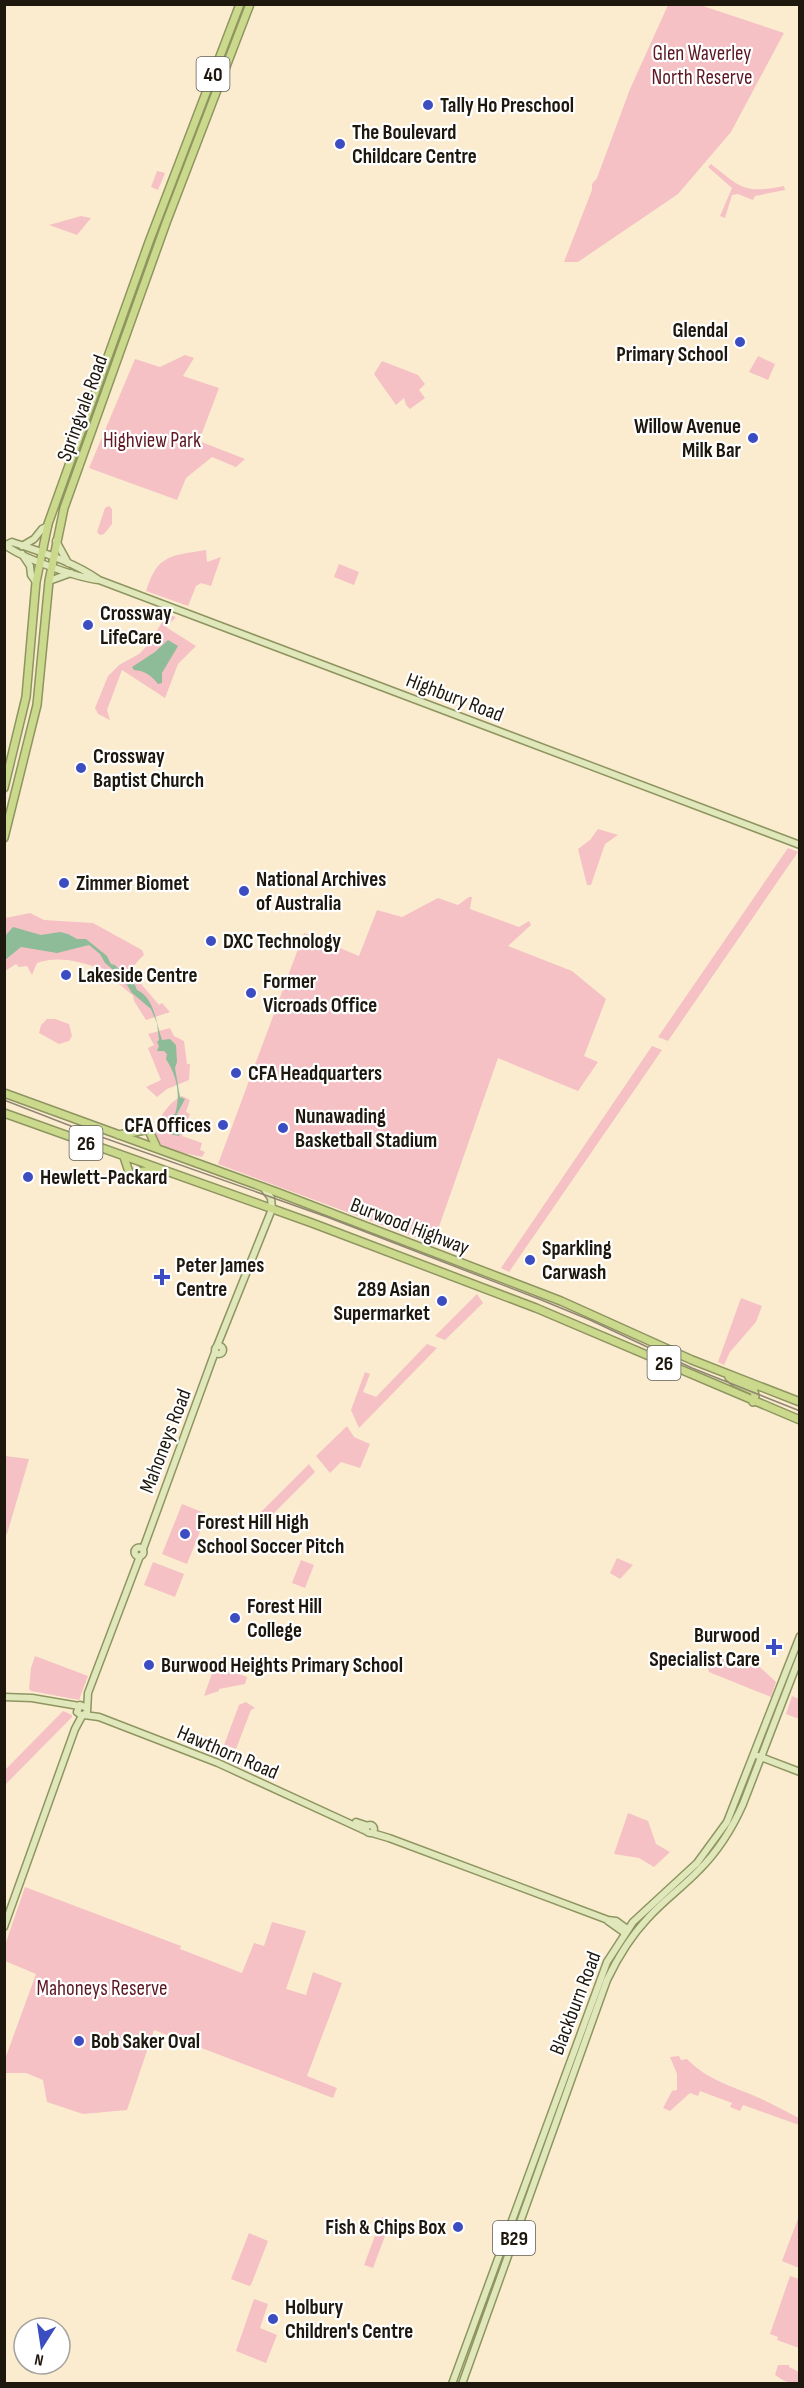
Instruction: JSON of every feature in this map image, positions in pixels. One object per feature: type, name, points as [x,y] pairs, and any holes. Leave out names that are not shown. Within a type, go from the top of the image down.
[{"type":"highway","name":"Springvale Road","points":[[4,788],[27,691],[36,582],[48,526],[149,242],[240,4]]},
{"type":"highway","name":"Springvale Road","points":[[4,838],[38,700],[49,581],[66,500],[250,4]]},
{"type":"highway","name":"Burwood Highway","points":[[4,1093],[262,1187],[582,1310],[725,1373],[800,1402]]},
{"type":"highway","name":"Burwood Highway","points":[[4,1113],[264,1206],[558,1317],[753,1402],[800,1420]]},
{"type":"highway","points":[[116,1135],[148,1132],[157,1148]]},
{"type":"highway","points":[[124,1157],[133,1174],[162,1169]]},
{"type":"highway","points":[[427,1250],[434,1258],[433,1269]]},
{"type":"highway","points":[[725,1373],[736,1383],[754,1391],[753,1402]]},
{"type":"main road","points":[[22,546],[48,526]]},
{"type":"main road","points":[[56,540],[69,564]]},
{"type":"main road","name":"Highbury Road","points":[[40,557],[22,554],[5,545],[12,542],[72,573],[87,579],[99,580]]},
{"type":"main road","points":[[22,554],[36,582]]},
{"type":"main road","name":"Highbury Road","points":[[52,562],[69,564],[99,580],[800,845]]},
{"type":"main road","points":[[49,581],[72,573]]},
{"type":"main road","points":[[262,1187],[271,1198],[272,1209]]},
{"type":"main road","name":"Mahoneys Road","points":[[264,1206],[264,1227]]},
{"type":"main road","name":"Mahoneys Road","points":[[4,1927],[139,1552],[272,1209]]},
{"type":"main road","name":"Blackburn Road","points":[[462,2384],[611,1972],[630,1941],[653,1912],[699,1870],[725,1839],[740,1810],[800,1636]]},
{"type":"main road","name":"Blackburn Road","points":[[452,2384],[602,1974],[627,1931],[644,1910],[697,1863],[732,1812],[800,1656]]},
{"type":"main road","name":"Hawthorn Road","points":[[4,1697],[32,1698],[81,1710],[218,1763],[344,1820],[608,1920],[627,1931]]},
{"type":"main road","points":[[758,1756],[800,1772]]},
{"type":"main road","points":[[630,1941],[627,1931],[671,1896]]},
{"type":"green space","name":"Glen Waverley North Reserve","points":[[668,5],[700,5],[784,33],[731,132],[678,194],[578,262],[564,262],[630,89]]},
{"type":"green space","points":[[711,164],[744,187],[760,189],[784,186],[785,190],[755,196],[753,200],[738,194],[732,195],[725,218],[720,216],[732,188],[708,167]]},
{"type":"green space","points":[[157,171],[165,173],[158,190],[151,187]]},
{"type":"green space","points":[[81,216],[91,218],[77,235],[49,225]]},
{"type":"green space","name":"Highview Park","points":[[185,355],[194,358],[183,376],[219,388],[199,441],[245,459],[236,467],[212,457],[186,478],[177,500],[89,468],[135,359],[160,367]]},
{"type":"green space","points":[[758,356],[775,364],[768,380],[749,372]]},
{"type":"green space","points":[[382,361],[418,375],[425,384],[419,390],[425,398],[410,409],[404,398],[396,405],[374,374]]},
{"type":"green space","points":[[109,506],[112,509],[112,524],[104,534],[100,535],[97,532],[105,508]]},
{"type":"green space","points":[[206,550],[207,562],[221,557],[211,586],[201,583],[196,586],[188,606],[146,591],[155,570],[161,563],[174,556]]},
{"type":"green space","points":[[339,564],[359,572],[354,585],[334,577]]},
{"type":"green space","points":[[167,614],[176,617],[166,627],[196,646],[178,664],[165,698],[122,670],[107,710],[110,720],[98,714],[95,708],[108,676],[119,665],[139,654],[148,645]]},
{"type":"green space","points":[[598,829],[618,835],[605,844],[591,885],[587,885],[578,849],[590,840]]},
{"type":"green space","points":[[788,848],[798,852],[668,1041],[658,1037]]},
{"type":"green space","points":[[472,897],[470,909],[519,927],[529,921],[531,925],[508,946],[572,971],[606,999],[584,1056],[598,1062],[578,1091],[498,1058],[433,1244],[218,1164],[304,933],[359,956],[377,910],[402,917],[438,898],[458,905]]},
{"type":"green space","points":[[30,913],[44,920],[93,923],[142,950],[144,955],[136,963],[132,973],[159,1005],[162,1003],[170,1012],[146,1020],[134,1001],[133,995],[119,984],[102,977],[96,967],[81,963],[67,960],[45,961],[37,963],[32,975],[27,966],[19,967],[16,964],[5,971],[5,918]]},
{"type":"green space","points":[[47,1019],[69,1024],[72,1036],[69,1041],[59,1044],[39,1033],[41,1025]]},
{"type":"green space","points":[[170,1028],[174,1036],[184,1041],[187,1064],[190,1064],[189,1080],[167,1089],[157,1097],[146,1087],[161,1080],[148,1048],[154,1045],[148,1034]]},
{"type":"green space","points":[[652,1046],[662,1050],[509,1272],[501,1268]]},
{"type":"green space","points":[[182,1096],[190,1100],[186,1112],[190,1114],[182,1136],[202,1143],[200,1150],[205,1152],[202,1157],[171,1149],[157,1140],[156,1133],[160,1118],[171,1104]]},
{"type":"green space","points":[[477,1294],[483,1303],[445,1340],[435,1336]]},
{"type":"green space","points":[[741,1298],[762,1306],[756,1322],[730,1352],[724,1365],[718,1362]]},
{"type":"green space","points":[[427,1344],[437,1348],[359,1428],[351,1410],[365,1372],[370,1374],[363,1392],[376,1397]]},
{"type":"green space","points":[[347,1426],[354,1437],[370,1444],[360,1468],[341,1462],[330,1473],[316,1456]]},
{"type":"green space","points":[[5,1456],[29,1459],[7,1534],[4,1533]]},
{"type":"green space","points":[[309,1464],[315,1472],[267,1520],[260,1513]]},
{"type":"green space","name":"Forest Hill High School Soccer Pitch","points":[[182,1504],[207,1514],[187,1564],[162,1554]]},
{"type":"green space","points":[[617,1558],[633,1565],[620,1579],[610,1573]]},
{"type":"green space","points":[[301,1560],[314,1565],[305,1588],[292,1583]]},
{"type":"green space","points":[[153,1562],[184,1574],[175,1597],[144,1585]]},
{"type":"green space","points":[[741,1655],[751,1659],[776,1682],[771,1697],[709,1672],[708,1668],[718,1660]]},
{"type":"green space","points":[[35,1656],[88,1676],[79,1700],[29,1689]]},
{"type":"green space","points":[[215,1665],[247,1677],[245,1684],[219,1689],[219,1691],[204,1696]]},
{"type":"green space","points":[[792,1696],[799,1699],[799,1719],[786,1714]]},
{"type":"green space","points":[[246,1702],[255,1708],[251,1710],[236,1749],[224,1745],[239,1705]]},
{"type":"green space","points":[[63,1711],[72,1717],[5,1785],[5,1770]]},
{"type":"green space","points":[[628,1813],[648,1821],[656,1844],[670,1852],[654,1867],[639,1858],[614,1854]]},
{"type":"green space","name":"Mahoneys Reserve","points":[[25,1887],[181,1946],[180,1949],[242,1973],[254,1943],[264,1946],[272,1922],[306,1931],[286,1989],[306,1995],[313,1972],[342,1983],[307,2076],[337,2088],[333,2098],[154,2030],[127,2110],[83,2114],[47,2102],[43,2080],[26,2073],[5,2073],[5,2059],[36,1974],[5,1961],[5,1945]]},
{"type":"green space","points":[[679,2056],[681,2060],[687,2059],[711,2077],[799,2118],[799,2125],[743,2105],[740,2111],[730,2107],[732,2103],[700,2091],[698,2096],[690,2093],[670,2111],[663,2108],[672,2091],[677,2090],[677,2074],[670,2057]]},
{"type":"green space","points":[[799,2216],[799,2268],[782,2261]]},
{"type":"green space","points":[[382,2217],[391,2220],[373,2268],[364,2265]]},
{"type":"green space","points":[[249,2233],[268,2241],[249,2286],[231,2279]]},
{"type":"green space","points":[[790,2276],[799,2279],[799,2348],[777,2340],[778,2337],[770,2334]]},
{"type":"green space","points":[[254,2299],[268,2304],[260,2328],[277,2335],[266,2363],[236,2351]]},
{"type":"green space","points":[[778,2365],[789,2365],[799,2373],[799,2381],[787,2382],[775,2375]]},
{"type":"shaded area","points":[[168,640],[178,646],[162,673],[162,683],[158,684],[148,674],[134,670],[132,667],[155,652]]},
{"type":"shaded area","points":[[13,927],[41,935],[60,932],[77,939],[86,939],[107,956],[111,964],[128,976],[137,990],[148,999],[154,1012],[162,1040],[170,1039],[176,1045],[175,1068],[180,1097],[185,1099],[177,1114],[182,1117],[179,1136],[170,1134],[170,1116],[175,1114],[177,1107],[177,1086],[166,1059],[167,1054],[164,1051],[157,1051],[159,1040],[157,1023],[151,1009],[132,993],[122,977],[89,945],[57,953],[21,947],[5,960],[5,936]]},
{"type":"tram line","points":[[4,1100],[76,1128],[327,1217],[539,1299],[590,1320],[692,1368],[800,1411]]},
{"type":"place","name":"Tally Ho Preschool","points":[[428,105]]},
{"type":"place","name":"The Boulevard Childcare Centre","points":[[340,144]]},
{"type":"place","name":"Glendal Primary School","points":[[740,342]]},
{"type":"place","name":"Willow Avenue Milk Bar","points":[[753,438]]},
{"type":"place","name":"Crossway LifeCare","points":[[88,625]]},
{"type":"place","name":"Crossway Baptist Church","points":[[81,768]]},
{"type":"place","name":"Zimmer Biomet","points":[[64,883]]},
{"type":"place","name":"National Archives of Australia","points":[[244,891]]},
{"type":"place","name":"DXC Technology","points":[[211,941]]},
{"type":"place","name":"Lakeside Centre","points":[[66,975]]},
{"type":"place","name":"Former Vicroads Office","points":[[251,993]]},
{"type":"place","name":"CFA Headquarters","points":[[236,1073]]},
{"type":"place","name":"CFA Offices","points":[[223,1125]]},
{"type":"place","name":"Nunawading Basketball Stadium","points":[[283,1128]]},
{"type":"place","name":"Hewlett-Packard","points":[[28,1177]]},
{"type":"place","name":"Sparkling Carwash","points":[[530,1260]]},
{"type":"place","name":"Peter James Centre","points":[[162,1277]]},
{"type":"place","name":"289 Asian Supermarket","points":[[442,1301]]},
{"type":"place","name":"Forest Hill High School Soccer Pitch","points":[[185,1534]]},
{"type":"place","name":"Forest Hill College","points":[[235,1618]]},
{"type":"place","name":"Burwood Specialist Care","points":[[774,1647]]},
{"type":"place","name":"Burwood Heights Primary School","points":[[149,1665]]},
{"type":"place","name":"Bob Saker Oval","points":[[79,2041]]},
{"type":"place","name":"Fish & Chips Box","points":[[458,2227]]},
{"type":"place","name":"Holbury Children's Centre","points":[[273,2319]]}]
